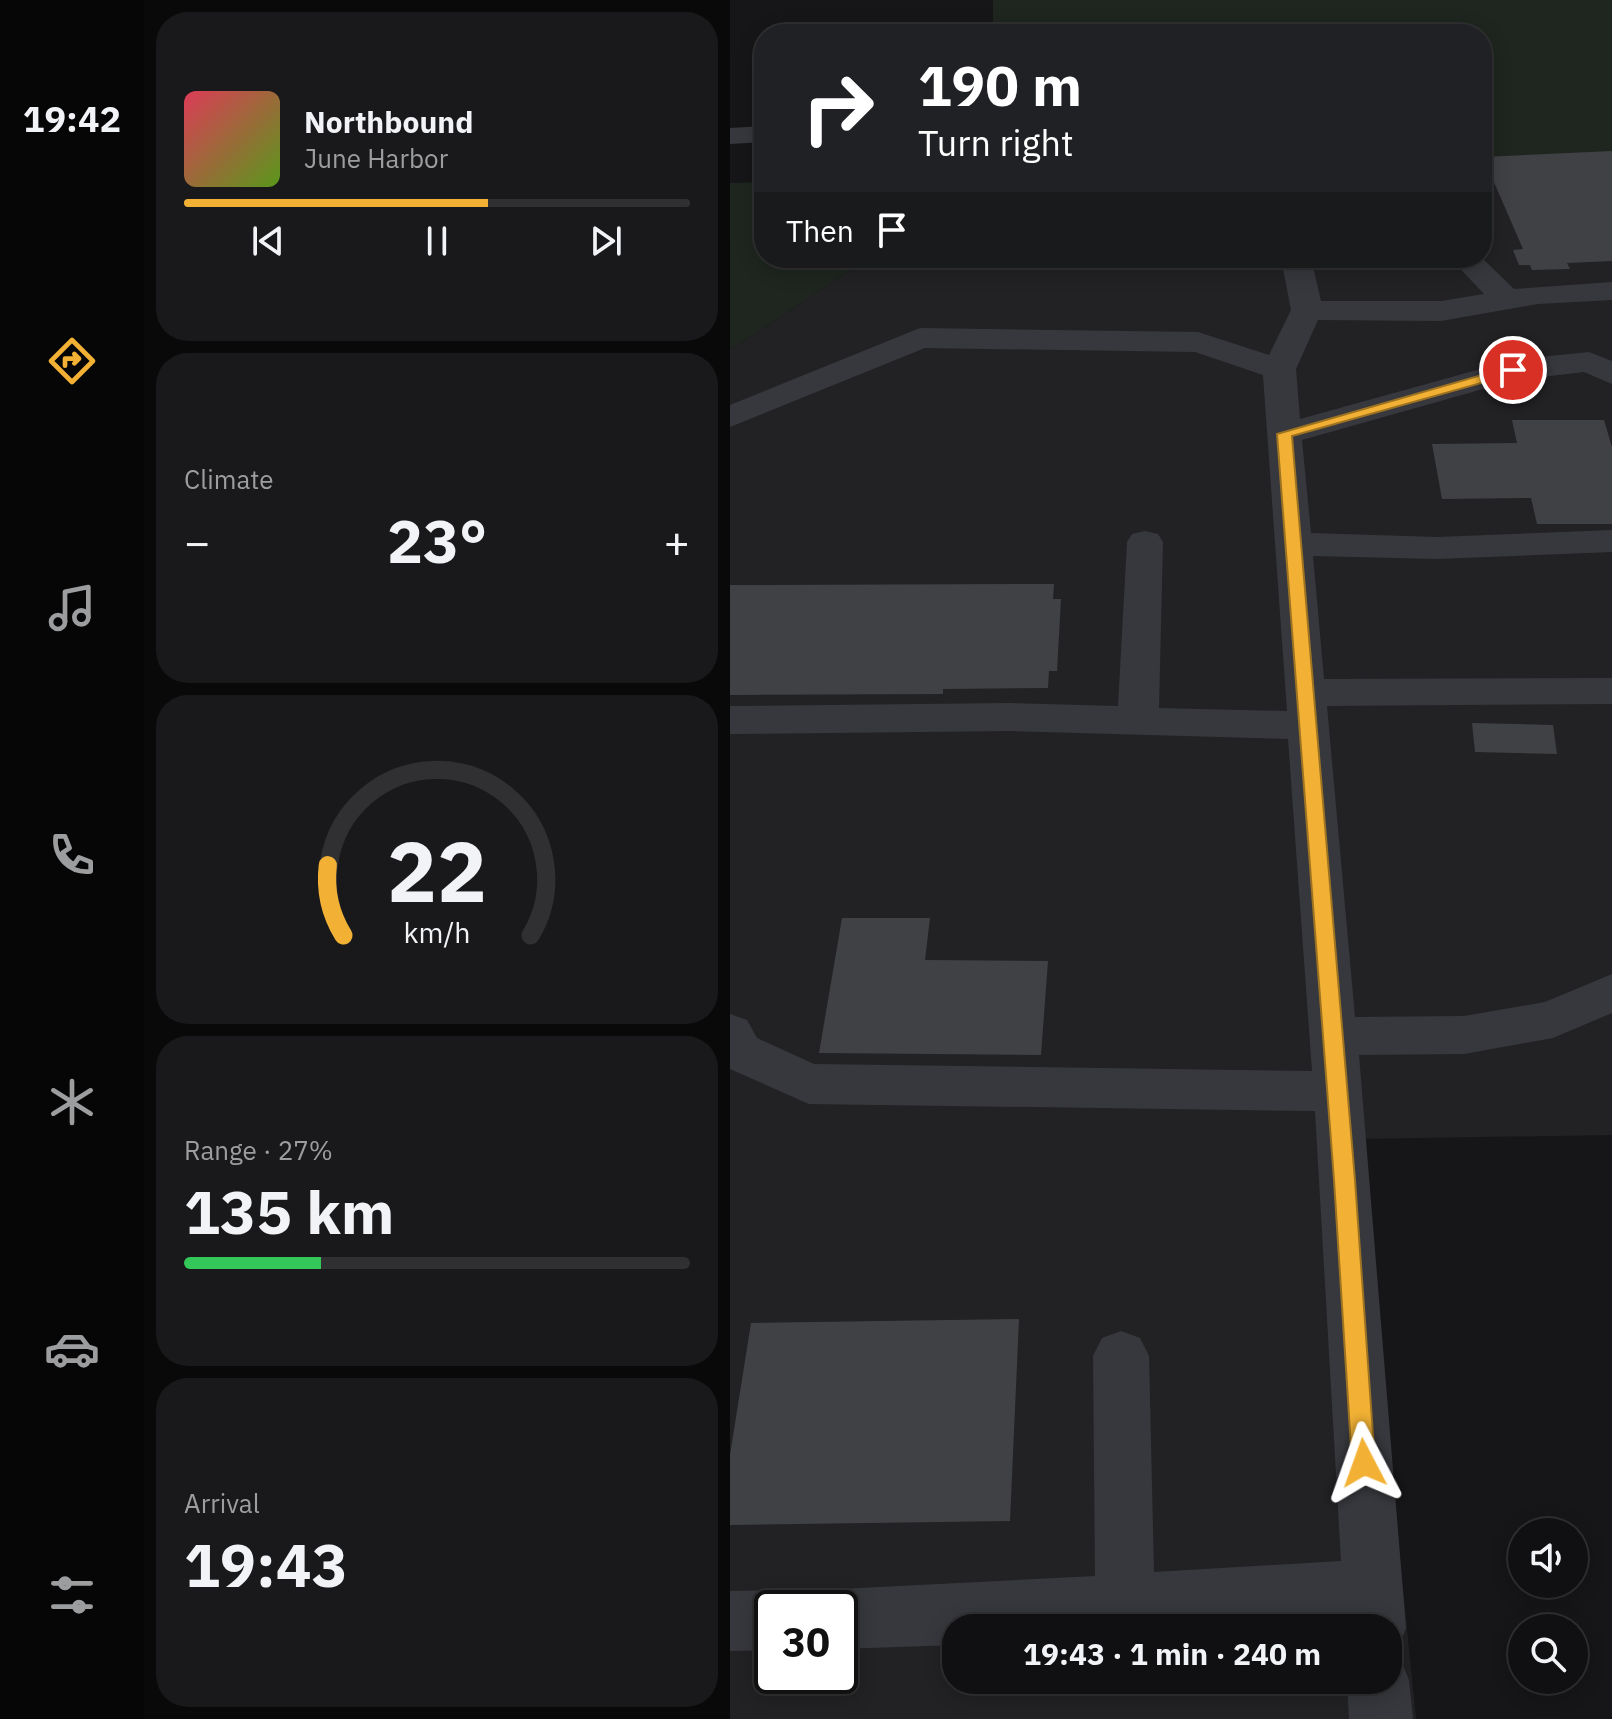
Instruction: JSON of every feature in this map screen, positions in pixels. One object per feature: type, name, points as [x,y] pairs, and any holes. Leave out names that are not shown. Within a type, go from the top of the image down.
[{"type":"street","points":[[730,136],[754,135]]},
{"type":"street","points":[[858,1618],[1125,1604],[1373,1608],[1337,1091],[1279,369],[1307,310],[1298,268]]},
{"type":"street","points":[[1475,268],[1507,300]]},
{"type":"street","points":[[1307,310],[1441,311],[1538,295],[1612,291]]},
{"type":"street","points":[[730,417],[920,338],[1198,342],[1279,369]]},
{"type":"street","points":[[1284,434],[1513,370],[1589,362],[1612,374]]},
{"type":"street","points":[[1293,544],[1437,548],[1612,541]]},
{"type":"street","points":[[1138,721],[1145,542]]},
{"type":"street","points":[[730,720],[1010,717],[1138,721],[1612,691]]},
{"type":"street","points":[[1332,1036],[1464,1035],[1553,1019],[1612,992]]},
{"type":"street","points":[[730,1033],[740,1052],[809,1084],[1337,1091]]},
{"type":"street","points":[[1121,1356],[1125,1604]]},
{"type":"street","points":[[730,1621],[754,1620]]},
{"type":"street","points":[[1379,1694],[1381,1719]]},
{"type":"shaded area","points":[[993,0],[1612,0],[1612,153],[1492,161],[1492,24],[993,24]]},
{"type":"shaded area","points":[[1612,153],[1612,1135],[1358,1139],[1416,1719],[730,1719],[730,350],[853,268],[1492,268],[1492,161]]},
{"type":"shaded area","points":[[754,182],[754,268],[853,268],[730,350],[730,183]]},
{"type":"building","points":[[1612,151],[1612,261],[1567,263],[1570,269],[1532,270],[1530,265],[1519,265],[1513,250],[1523,249],[1492,178],[1492,157]]},
{"type":"building","points":[[1512,420],[1604,420],[1612,447],[1612,524],[1537,524],[1531,498],[1442,499],[1432,444],[1517,443]]},
{"type":"building","points":[[1054,584],[1053,599],[1061,599],[1057,671],[1049,671],[1048,688],[943,689],[943,694],[730,695],[730,585]]},
{"type":"building","points":[[1472,723],[1553,725],[1557,754],[1475,752]]},
{"type":"building","points":[[842,918],[930,918],[925,960],[1048,961],[1041,1055],[819,1053]]},
{"type":"building","points":[[1019,1319],[1010,1521],[730,1525],[730,1455],[751,1323]]},
{"type":"route","points":[[1364,1463],[1345,1180],[1284,434],[1513,370]]}]
